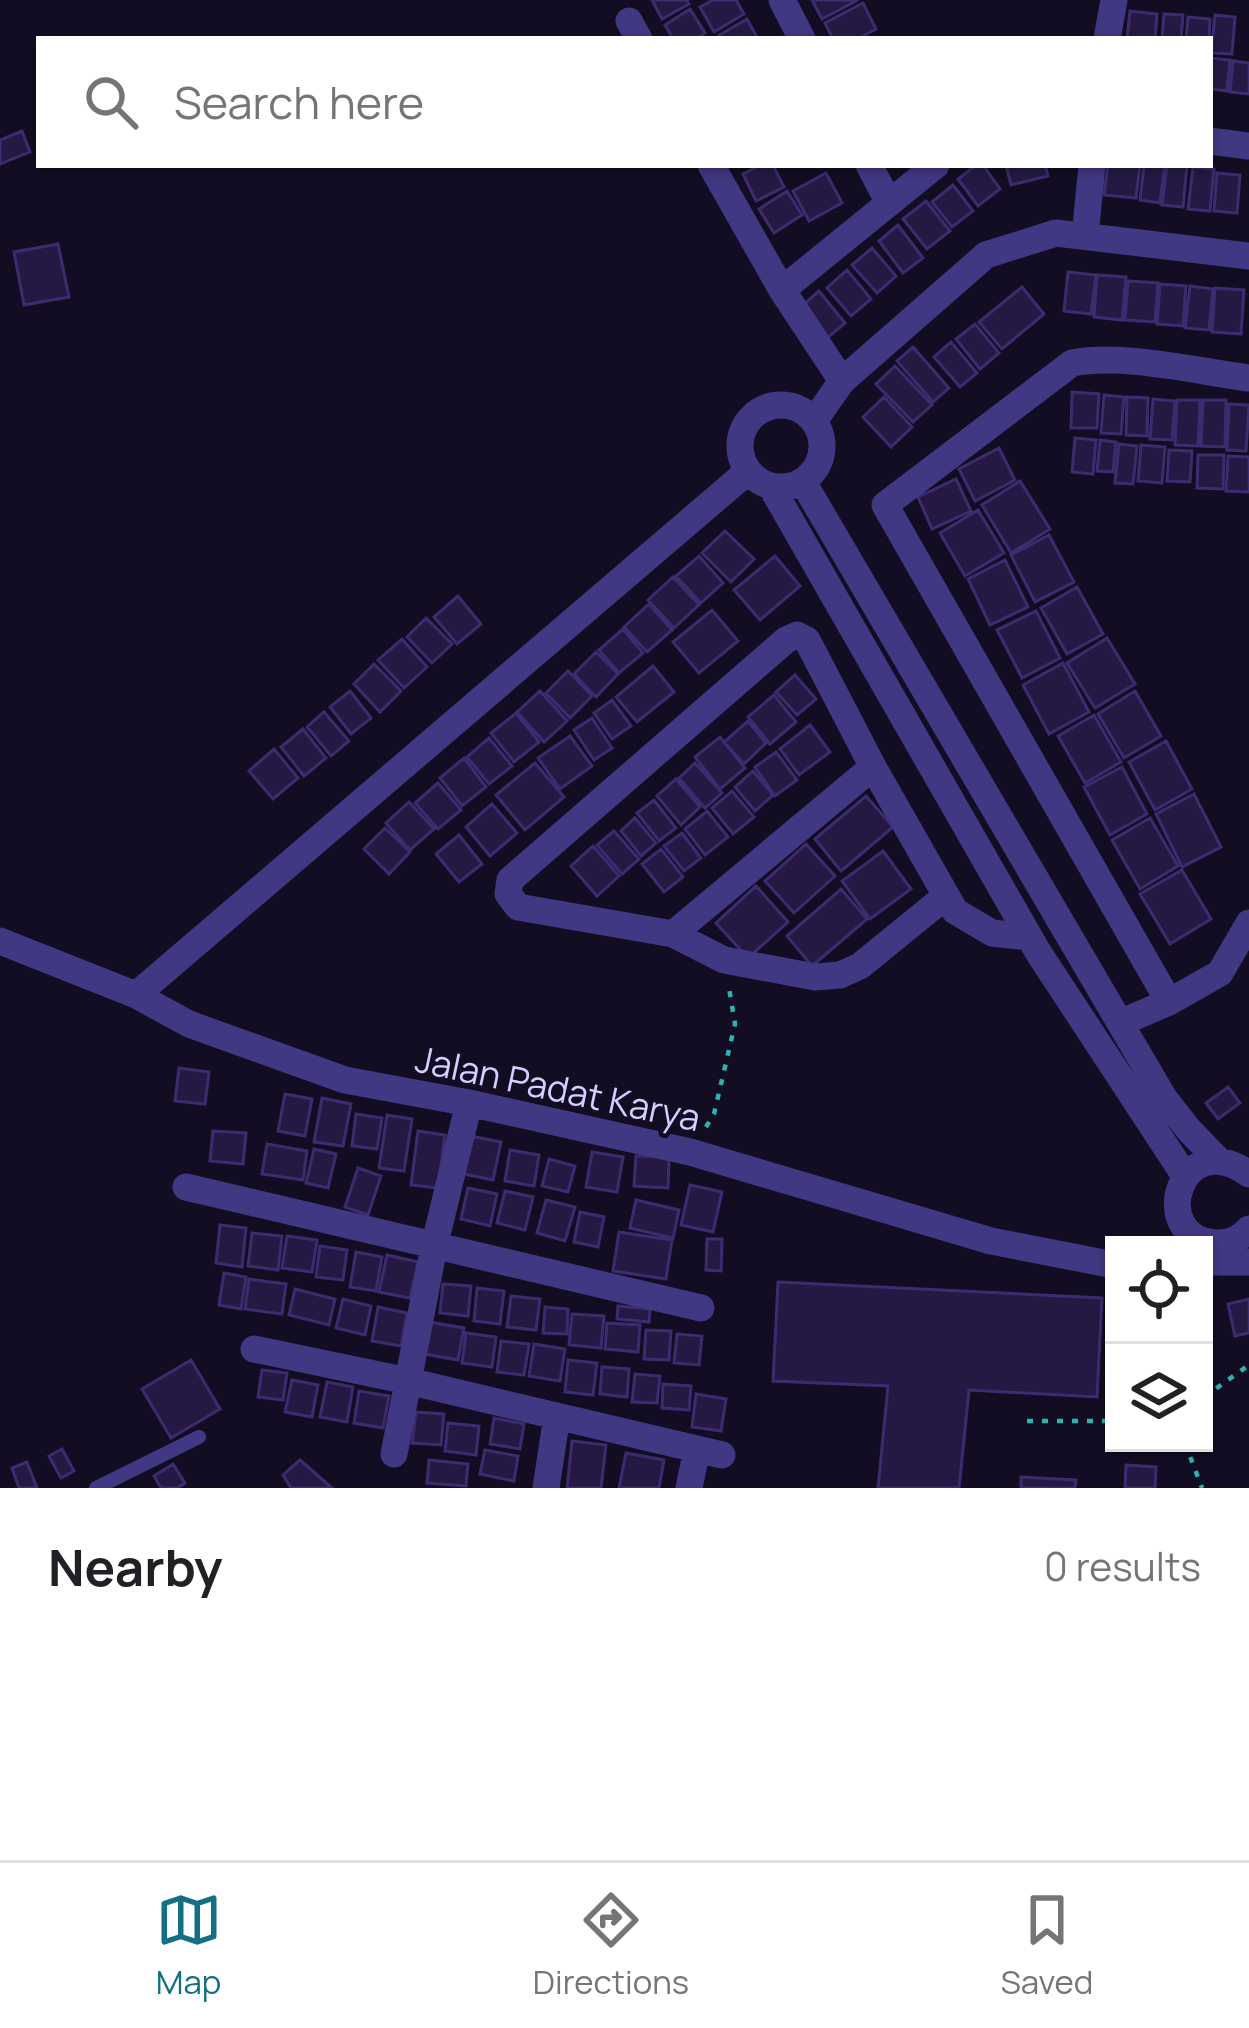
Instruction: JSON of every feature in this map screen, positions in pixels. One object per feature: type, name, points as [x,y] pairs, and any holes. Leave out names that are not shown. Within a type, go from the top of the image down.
[{"type":"street","points":[[782,0],[800,36]]},
{"type":"street","points":[[1108,36],[1114,0]]},
{"type":"street","points":[[1213,141],[1249,146]]},
{"type":"street","points":[[713,168],[782,290],[842,381]]},
{"type":"street","points":[[871,168],[890,203]]},
{"type":"street","points":[[782,290],[932,168]]},
{"type":"street","points":[[1085,236],[1092,168]]},
{"type":"street","points":[[814,421],[842,381],[986,255],[1056,233],[1249,256]]},
{"type":"street","points":[[1169,1002],[885,505],[1072,363],[1119,361],[1249,378]]},
{"type":"street","points":[[786,405],[814,421],[822,454],[803,482],[772,488],[747,472],[739,441],[755,413],[786,405]]},
{"type":"street","points":[[136,995],[747,472]]},
{"type":"street","points":[[803,482],[1164,1098],[1218,1160]]},
{"type":"street","points":[[772,488],[1029,937],[1185,1176]]},
{"type":"street","points":[[946,896],[860,966],[840,975],[815,977],[724,961],[673,934],[518,907],[508,894],[510,880],[797,635],[807,640],[955,911],[992,933],[1029,937]]},
{"type":"street","points":[[673,934],[873,767]]},
{"type":"street","points":[[1120,1022],[1169,1002],[1220,973],[1249,923]]},
{"type":"street","name":"Jalan Padat Karya","points":[[0,941],[136,995],[189,1024],[345,1080],[690,1152],[992,1241],[1105,1263]]},
{"type":"street","points":[[394,1454],[434,1247],[470,1103]]},
{"type":"street","points":[[1190,1236],[1177,1208],[1185,1176],[1200,1164],[1218,1160],[1249,1174]]},
{"type":"street","points":[[186,1187],[701,1308]]},
{"type":"street","points":[[1213,1243],[1227,1243],[1249,1229]]},
{"type":"street","points":[[1213,1255],[1249,1262]]},
{"type":"street","points":[[254,1349],[709,1452],[689,1488]]},
{"type":"street","points":[[546,1488],[557,1416]]},
{"type":"lane","points":[[96,1488],[199,1437]]},
{"type":"path","points":[[690,1152],[714,1114],[735,1024],[724,961]]},
{"type":"path","points":[[1213,1391],[1249,1365]]},
{"type":"path","points":[[1027,1421],[1105,1421]]},
{"type":"path","points":[[1188,1452],[1202,1488]]},
{"type":"building","points":[[652,0],[687,0],[689,4],[662,19]]},
{"type":"building","points":[[713,0],[736,0],[744,14],[714,32],[700,7]]},
{"type":"building","points":[[812,0],[858,0],[822,19]]},
{"type":"building","points":[[863,3],[876,29],[863,36],[832,36],[825,23]]},
{"type":"building","points":[[690,9],[705,33],[671,36],[665,25]]},
{"type":"building","points":[[1130,11],[1157,14],[1155,36],[1127,36]]},
{"type":"building","points":[[1164,14],[1183,15],[1181,36],[1162,36]]},
{"type":"building","points":[[1215,15],[1235,17],[1232,54],[1213,53]]},
{"type":"building","points":[[1188,17],[1210,19],[1209,36],[1186,36]]},
{"type":"building","points":[[747,19],[756,36],[718,36]]},
{"type":"building","points":[[1213,58],[1230,60],[1227,91],[1213,89]]},
{"type":"building","points":[[1233,61],[1249,63],[1249,94],[1230,92]]},
{"type":"building","points":[[22,131],[30,152],[0,164],[0,140]]},
{"type":"building","points":[[755,168],[774,168],[784,187],[756,201],[743,174]]},
{"type":"building","points":[[972,168],[985,168],[1000,189],[978,206],[958,179]]},
{"type":"building","points":[[1007,168],[1046,168],[1048,176],[1011,185]]},
{"type":"building","points":[[1108,168],[1140,168],[1136,198],[1104,195]]},
{"type":"building","points":[[1144,168],[1165,168],[1160,203],[1140,200]]},
{"type":"building","points":[[1167,168],[1187,168],[1183,207],[1162,205]]},
{"type":"building","points":[[1193,168],[1214,169],[1210,211],[1188,209]]},
{"type":"building","points":[[826,173],[842,203],[809,221],[793,191]]},
{"type":"building","points":[[1217,173],[1240,175],[1237,213],[1214,211]]},
{"type":"building","points":[[953,185],[973,211],[952,227],[932,202]]},
{"type":"building","points":[[787,191],[802,215],[774,233],[759,209]]},
{"type":"building","points":[[926,201],[950,231],[927,249],[903,219]]},
{"type":"building","points":[[898,225],[923,258],[903,273],[879,241]]},
{"type":"building","points":[[58,244],[69,297],[24,305],[14,252]]},
{"type":"building","points":[[872,248],[896,276],[877,293],[852,265]]},
{"type":"building","points":[[847,270],[871,299],[851,316],[827,288]]},
{"type":"building","points":[[1068,272],[1096,275],[1091,314],[1064,311]]},
{"type":"building","points":[[1097,275],[1126,277],[1122,320],[1094,317]]},
{"type":"building","points":[[1128,281],[1158,283],[1155,322],[1125,320]]},
{"type":"building","points":[[1160,284],[1186,286],[1183,326],[1157,324]]},
{"type":"building","points":[[1190,286],[1213,289],[1209,330],[1185,328]]},
{"type":"building","points":[[1022,287],[1044,314],[1002,349],[979,322]]},
{"type":"building","points":[[1215,288],[1244,290],[1241,334],[1212,332]]},
{"type":"building","points":[[819,291],[845,323],[825,340],[799,309]]},
{"type":"building","points":[[975,324],[999,353],[980,369],[956,339]]},
{"type":"building","points":[[951,342],[977,373],[960,387],[934,357]]},
{"type":"building","points":[[913,347],[949,388],[933,402],[897,361]]},
{"type":"building","points":[[895,366],[932,405],[913,422],[876,384]]},
{"type":"building","points":[[1072,392],[1099,394],[1097,428],[1071,428]]},
{"type":"building","points":[[1104,395],[1124,397],[1121,434],[1101,433]]},
{"type":"building","points":[[884,397],[912,427],[891,447],[863,417]]},
{"type":"building","points":[[1127,397],[1148,398],[1147,436],[1126,435]]},
{"type":"building","points":[[1153,399],[1175,401],[1172,440],[1150,439]]},
{"type":"building","points":[[1177,400],[1200,400],[1198,446],[1175,445]]},
{"type":"building","points":[[1203,400],[1226,400],[1225,447],[1201,446]]},
{"type":"building","points":[[1229,404],[1249,405],[1246,451],[1227,450]]},
{"type":"building","points":[[1075,438],[1096,440],[1093,474],[1072,472]]},
{"type":"building","points":[[1100,440],[1116,442],[1113,472],[1097,471]]},
{"type":"building","points":[[1119,444],[1137,446],[1133,484],[1115,483]]},
{"type":"building","points":[[1141,445],[1165,447],[1162,483],[1138,481]]},
{"type":"building","points":[[999,448],[1015,480],[975,501],[959,469]]},
{"type":"building","points":[[1169,450],[1192,451],[1190,482],[1167,481]]},
{"type":"building","points":[[1198,455],[1224,455],[1223,489],[1197,488]]},
{"type":"building","points":[[1228,456],[1249,457],[1249,492],[1226,491]]},
{"type":"building","points":[[956,479],[971,511],[932,529],[918,497]]},
{"type":"building","points":[[1020,481],[1050,529],[1011,553],[982,505]]},
{"type":"building","points":[[978,510],[1004,553],[965,576],[940,533]]},
{"type":"building","points":[[725,531],[754,559],[731,582],[702,553]]},
{"type":"building","points":[[1049,535],[1074,582],[1035,602],[1011,555]]},
{"type":"building","points":[[699,556],[723,583],[701,603],[676,576]]},
{"type":"building","points":[[775,556],[800,586],[760,620],[734,590]]},
{"type":"building","points":[[1005,560],[1028,607],[990,625],[968,579]]},
{"type":"building","points":[[673,577],[699,605],[674,628],[648,600]]},
{"type":"building","points":[[1077,587],[1103,634],[1067,654],[1041,608]]},
{"type":"building","points":[[458,596],[481,624],[457,644],[434,617]]},
{"type":"building","points":[[649,604],[672,630],[647,652],[624,627]]},
{"type":"building","points":[[712,610],[738,641],[699,673],[673,642]]},
{"type":"building","points":[[1036,611],[1060,658],[1022,678],[997,630]]},
{"type":"building","points":[[426,618],[452,644],[432,663],[407,637]]},
{"type":"building","points":[[623,629],[643,653],[619,673],[599,650]]},
{"type":"building","points":[[1107,638],[1135,684],[1095,708],[1067,663]]},
{"type":"building","points":[[402,639],[427,667],[404,688],[378,660]]},
{"type":"building","points":[[596,652],[618,674],[596,697],[574,674]]},
{"type":"building","points":[[1063,663],[1089,712],[1049,734],[1023,685]]},
{"type":"building","points":[[374,664],[401,691],[380,712],[354,684]]},
{"type":"building","points":[[653,666],[674,692],[637,722],[616,697]]},
{"type":"building","points":[[568,671],[592,696],[570,718],[546,693]]},
{"type":"building","points":[[795,675],[816,699],[797,715],[776,692]]},
{"type":"building","points":[[350,691],[371,718],[351,734],[330,707]]},
{"type":"building","points":[[540,691],[567,721],[544,742],[517,712]]},
{"type":"building","points":[[1135,691],[1161,736],[1124,758],[1098,714]]},
{"type":"building","points":[[774,695],[796,722],[770,744],[748,717]]},
{"type":"building","points":[[612,700],[631,726],[612,739],[594,713]]},
{"type":"building","points":[[324,712],[349,741],[331,756],[307,727]]},
{"type":"building","points":[[516,713],[539,742],[514,762],[491,733]]},
{"type":"building","points":[[1094,715],[1121,762],[1085,783],[1058,736]]},
{"type":"building","points":[[592,718],[612,748],[594,760],[574,730]]},
{"type":"building","points":[[748,721],[766,743],[744,764],[724,742]]},
{"type":"building","points":[[810,725],[830,752],[799,775],[780,749]]},
{"type":"building","points":[[303,729],[326,758],[304,776],[281,747]]},
{"type":"building","points":[[570,736],[592,766],[560,789],[538,758]]},
{"type":"building","points":[[720,737],[745,768],[720,789],[695,757]]},
{"type":"building","points":[[489,738],[512,766],[489,784],[467,757]]},
{"type":"building","points":[[1166,741],[1192,789],[1155,810],[1129,762]]},
{"type":"building","points":[[274,749],[298,778],[273,799],[249,771]]},
{"type":"building","points":[[776,752],[797,780],[775,796],[755,767]]},
{"type":"building","points":[[464,758],[486,787],[462,806],[440,778]]},
{"type":"building","points":[[535,763],[564,797],[525,830],[496,795]]},
{"type":"building","points":[[695,763],[722,793],[705,808],[679,778]]},
{"type":"building","points":[[1122,767],[1147,814],[1110,835],[1084,787]]},
{"type":"building","points":[[753,771],[773,795],[755,811],[735,787]]},
{"type":"building","points":[[676,779],[700,807],[681,825],[657,796]]},
{"type":"building","points":[[438,783],[461,810],[438,829],[415,803]]},
{"type":"building","points":[[732,791],[754,817],[733,834],[712,808]]},
{"type":"building","points":[[1194,794],[1221,847],[1182,867],[1156,814]]},
{"type":"building","points":[[866,796],[893,827],[841,871],[815,839]]},
{"type":"building","points":[[654,800],[676,828],[659,841],[637,813]]},
{"type":"building","points":[[409,802],[434,829],[410,850],[386,823]]},
{"type":"building","points":[[492,804],[517,833],[490,856],[466,827]]},
{"type":"building","points":[[707,811],[728,837],[705,855],[685,829]]},
{"type":"building","points":[[635,818],[656,843],[641,856],[621,831]]},
{"type":"building","points":[[1150,818],[1178,866],[1140,889],[1112,840]]},
{"type":"building","points":[[385,828],[410,852],[389,874],[364,849]]},
{"type":"building","points":[[614,831],[639,859],[622,874],[597,845]]},
{"type":"building","points":[[682,833],[701,858],[684,871],[664,846]]},
{"type":"building","points":[[459,835],[482,864],[459,882],[436,854]]},
{"type":"building","points":[[806,844],[835,876],[794,913],[765,881]]},
{"type":"building","points":[[593,846],[619,876],[597,896],[571,866]]},
{"type":"building","points":[[661,849],[683,877],[664,892],[642,864]]},
{"type":"building","points":[[883,851],[911,889],[870,919],[842,881]]},
{"type":"building","points":[[1182,870],[1211,919],[1170,944],[1140,894]]},
{"type":"building","points":[[756,886],[788,922],[748,958],[716,923]]},
{"type":"building","points":[[841,889],[867,919],[812,966],[787,936]]},
{"type":"building","points":[[179,1068],[209,1072],[205,1104],[175,1101]]},
{"type":"building","points":[[1228,1087],[1240,1103],[1218,1119],[1206,1103]]},
{"type":"building","points":[[285,1094],[312,1099],[305,1136],[278,1131]]},
{"type":"building","points":[[322,1098],[351,1104],[343,1146],[314,1142]]},
{"type":"building","points":[[356,1114],[382,1118],[377,1149],[352,1146]]},
{"type":"building","points":[[387,1115],[412,1119],[404,1171],[379,1168]]},
{"type":"building","points":[[213,1131],[246,1133],[243,1164],[210,1161]]},
{"type":"building","points":[[418,1131],[445,1135],[438,1188],[411,1185]]},
{"type":"building","points":[[471,1136],[501,1142],[493,1180],[464,1174]]},
{"type":"building","points":[[267,1144],[307,1151],[303,1180],[262,1174]]},
{"type":"building","points":[[314,1149],[336,1154],[328,1188],[306,1183]]},
{"type":"building","points":[[510,1150],[539,1155],[534,1186],[505,1181]]},
{"type":"building","points":[[592,1152],[623,1157],[617,1192],[586,1187]]},
{"type":"building","points":[[636,1156],[669,1157],[668,1188],[634,1186]]},
{"type":"building","points":[[549,1159],[575,1166],[568,1192],[542,1186]]},
{"type":"building","points":[[358,1168],[381,1176],[368,1215],[345,1207]]},
{"type":"building","points":[[690,1185],[722,1192],[713,1232],[681,1225]]},
{"type":"building","points":[[468,1188],[497,1194],[490,1226],[461,1219]]},
{"type":"building","points":[[505,1191],[533,1197],[525,1230],[497,1223]]},
{"type":"building","points":[[546,1200],[575,1207],[565,1241],[537,1233]]},
{"type":"building","points":[[636,1200],[679,1210],[673,1238],[630,1228]]},
{"type":"building","points":[[580,1212],[604,1217],[598,1247],[574,1242]]},
{"type":"building","points":[[220,1225],[246,1228],[242,1267],[216,1263]]},
{"type":"building","points":[[619,1232],[672,1240],[666,1279],[613,1271]]},
{"type":"building","points":[[252,1233],[282,1236],[278,1270],[248,1266]]},
{"type":"building","points":[[287,1236],[317,1240],[312,1272],[282,1268]]},
{"type":"building","points":[[707,1239],[722,1239],[721,1271],[706,1270]]},
{"type":"building","points":[[320,1246],[347,1250],[343,1280],[316,1277]]},
{"type":"building","points":[[356,1252],[382,1257],[376,1291],[350,1287]]},
{"type":"building","points":[[387,1255],[418,1262],[410,1298],[379,1292]]},
{"type":"building","points":[[224,1273],[246,1277],[241,1309],[219,1305]]},
{"type":"building","points":[[249,1279],[286,1284],[282,1314],[245,1309]]},
{"type":"building","points":[[778,1282],[1102,1298],[1097,1397],[969,1390],[959,1488],[878,1488],[888,1386],[773,1381]]},
{"type":"building","points":[[443,1284],[471,1286],[468,1316],[440,1313]]},
{"type":"building","points":[[477,1288],[504,1291],[500,1324],[474,1321]]},
{"type":"building","points":[[295,1289],[335,1299],[329,1325],[289,1315]]},
{"type":"building","points":[[511,1296],[540,1299],[536,1330],[507,1327]]},
{"type":"building","points":[[343,1299],[371,1306],[365,1335],[336,1328]]},
{"type":"building","points":[[1249,1299],[1249,1333],[1235,1336],[1228,1304]]},
{"type":"building","points":[[618,1306],[650,1309],[649,1322],[617,1319]]},
{"type":"building","points":[[378,1307],[407,1313],[401,1346],[372,1341]]},
{"type":"building","points":[[545,1307],[568,1309],[567,1334],[543,1333]]},
{"type":"building","points":[[572,1314],[604,1316],[601,1348],[569,1345]]},
{"type":"building","points":[[430,1322],[464,1328],[458,1360],[424,1354]]},
{"type":"building","points":[[607,1323],[640,1325],[638,1352],[605,1349]]},
{"type":"building","points":[[646,1330],[671,1331],[669,1360],[644,1359]]},
{"type":"building","points":[[466,1333],[496,1337],[492,1367],[462,1363]]},
{"type":"building","points":[[677,1334],[702,1336],[699,1365],[674,1363]]},
{"type":"building","points":[[501,1341],[529,1344],[524,1375],[497,1372]]},
{"type":"building","points":[[534,1344],[565,1349],[560,1381],[529,1376]]},
{"type":"building","points":[[191,1360],[220,1409],[171,1438],[142,1389]]},
{"type":"building","points":[[568,1360],[597,1363],[593,1395],[565,1392]]},
{"type":"building","points":[[602,1367],[629,1369],[627,1397],[600,1394]]},
{"type":"building","points":[[262,1370],[287,1373],[283,1400],[258,1397]]},
{"type":"building","points":[[635,1374],[660,1376],[657,1403],[632,1402]]},
{"type":"building","points":[[292,1380],[318,1385],[312,1417],[285,1412]]},
{"type":"building","points":[[327,1382],[353,1387],[347,1422],[320,1417]]},
{"type":"building","points":[[663,1384],[691,1386],[689,1410],[662,1408]]},
{"type":"building","points":[[359,1391],[389,1396],[383,1428],[354,1423]]},
{"type":"building","points":[[696,1394],[726,1399],[721,1431],[692,1427]]},
{"type":"building","points":[[416,1412],[444,1414],[441,1445],[412,1443]]},
{"type":"building","points":[[494,1418],[524,1424],[520,1449],[490,1444]]},
{"type":"building","points":[[448,1423],[479,1426],[476,1455],[445,1451]]},
{"type":"building","points":[[572,1441],[606,1445],[601,1488],[567,1488]]},
{"type":"building","points":[[62,1449],[74,1471],[61,1478],[49,1456]]},
{"type":"building","points":[[485,1450],[518,1456],[514,1481],[480,1474]]},
{"type":"building","points":[[626,1453],[664,1460],[659,1488],[619,1488]]},
{"type":"building","points":[[300,1460],[332,1488],[291,1488],[283,1475]]},
{"type":"building","points":[[429,1460],[468,1464],[466,1486],[427,1483]]},
{"type":"building","points":[[27,1462],[37,1488],[19,1488],[12,1468]]},
{"type":"building","points":[[173,1464],[185,1483],[161,1488],[154,1476]]},
{"type":"building","points":[[1126,1465],[1156,1467],[1155,1488],[1125,1488]]},
{"type":"building","points":[[1021,1477],[1076,1480],[1075,1488],[1021,1488]]}]
